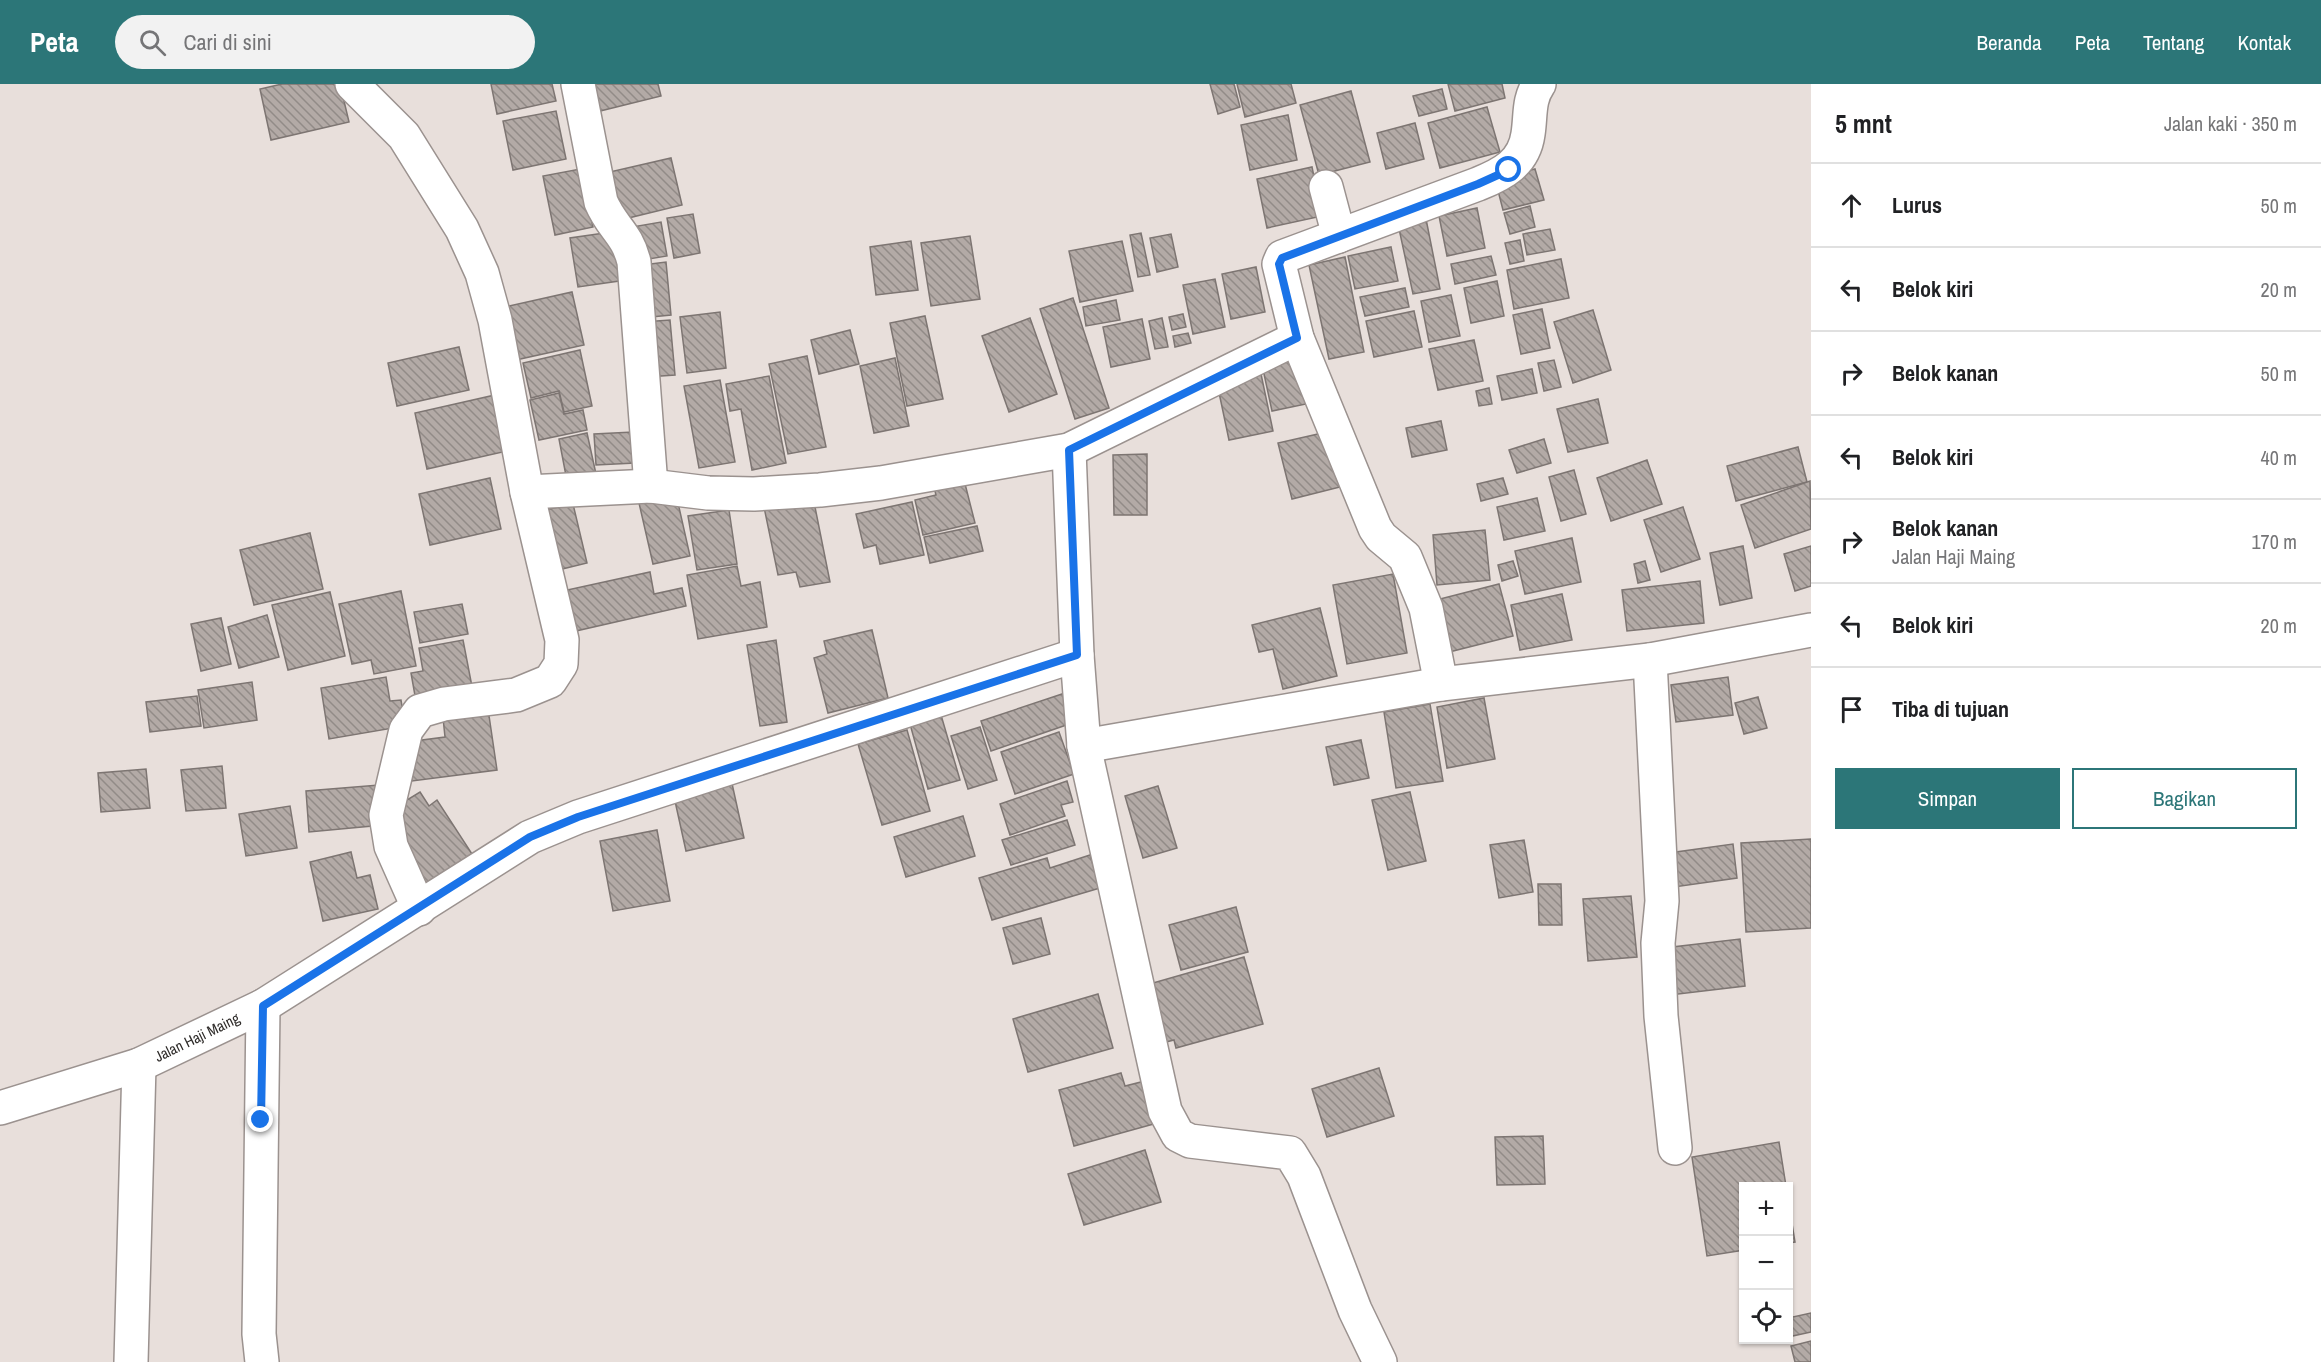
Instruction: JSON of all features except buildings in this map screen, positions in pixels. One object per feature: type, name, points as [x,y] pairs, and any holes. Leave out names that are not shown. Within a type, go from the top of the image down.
[{"type":"street","points":[[352,84],[404,136],[462,229],[482,273],[495,320],[527,492],[562,640],[561,664],[550,681],[533,690],[516,695],[444,704],[420,711],[406,730],[387,815],[391,846],[419,909]]},
{"type":"street","points":[[578,84],[601,202],[608,219],[627,239],[634,262],[651,486]]},
{"type":"street","points":[[1441,684],[1426,608],[1405,557],[1381,537],[1375,528],[1297,338],[1280,261],[1282,258],[1509,170],[1518,160],[1528,135],[1529,110],[1533,92],[1539,84]]},
{"type":"street","points":[[1326,187],[1339,236]]},
{"type":"street","points":[[527,492],[651,486],[754,494],[820,490],[881,483],[1069,450],[1297,338]]},
{"type":"street","points":[[1069,450],[1077,655],[1084,746],[1158,1085],[1169,1121],[1178,1135],[1190,1141],[1290,1153],[1304,1176],[1355,1310],[1380,1362]]},
{"type":"street","points":[[1084,746],[1441,684],[1650,660],[1811,630]]},
{"type":"street","name":"Jalan Haji Maing","points":[[0,1108],[138,1065],[263,1006],[307,976],[419,909],[530,837],[578,817],[1077,655]]},
{"type":"street","points":[[1650,660],[1662,900],[1658,943],[1661,1016],[1675,1148]]},
{"type":"street","points":[[262,1362],[259,1334],[263,1006]]},
{"type":"street","points":[[131,1362],[138,1065]]},
{"type":"route","points":[[261,1120],[263,1006],[307,976],[419,909],[530,837],[578,817],[1077,655],[1069,450],[1297,338],[1282,268],[1279,264],[1282,258],[1478,184],[1509,170]]}]
